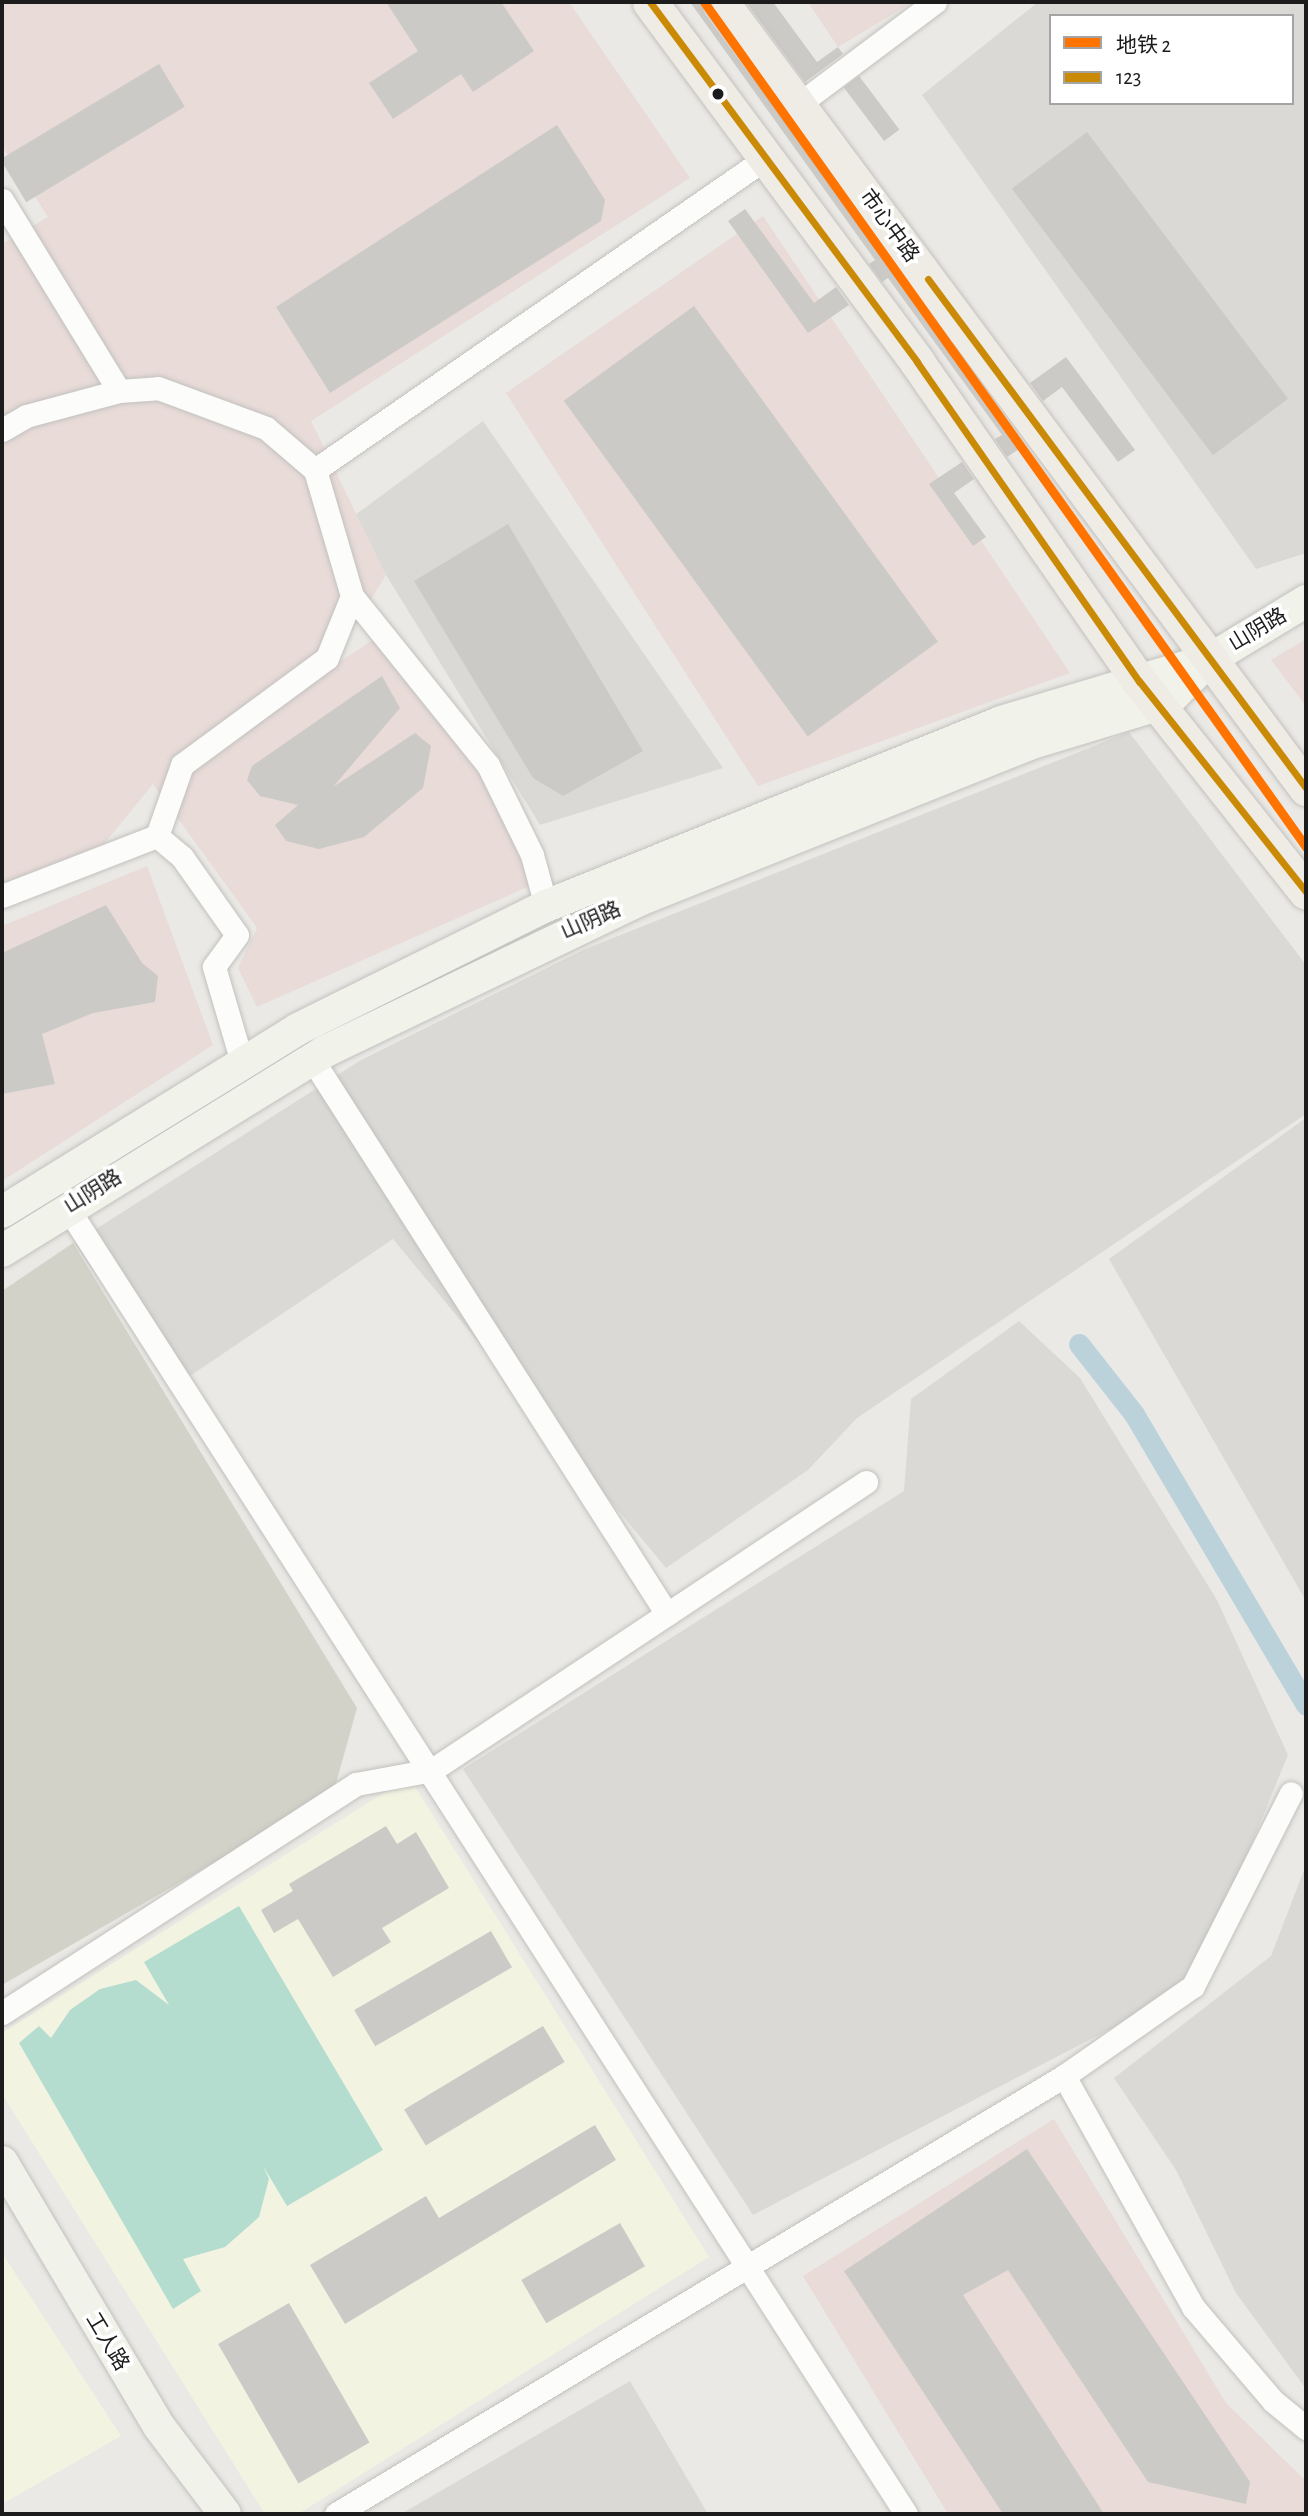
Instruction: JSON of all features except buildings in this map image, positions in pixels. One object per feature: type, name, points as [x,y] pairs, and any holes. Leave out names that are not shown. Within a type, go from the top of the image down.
[{"type":"main road","points":[[650,2],[917,362],[1148,693],[1306,892]]},
{"type":"main road","name":"市心中路","points":[[721,2],[1306,788]]},
{"type":"main road","name":"山阴路","points":[[2,1251],[67,1208],[312,1059],[637,901],[1029,744],[1148,693],[1209,660],[1306,601]]},
{"type":"main road","name":"山阴路","points":[[2,1212],[242,1062],[546,906],[1001,722],[1148,693]]},
{"type":"main road","name":"工人路","points":[[2,2162],[158,2425],[225,2514]]},
{"type":"street","points":[[799,104],[935,2]]},
{"type":"street","points":[[315,470],[766,158]]},
{"type":"street","points":[[2,200],[119,391]]},
{"type":"street","points":[[2,430],[26,416],[119,391],[158,388],[266,428],[315,470],[352,596],[488,765],[532,855],[546,906]]},
{"type":"street","points":[[2,896],[157,836],[182,765],[327,658],[352,596]]},
{"type":"street","points":[[157,836],[182,857],[237,935],[214,967],[242,1062]]},
{"type":"street","points":[[312,1059],[667,1614]]},
{"type":"street","points":[[67,1208],[432,1770],[906,2514]]},
{"type":"street","points":[[2,2013],[356,1784],[432,1770],[866,1482]]},
{"type":"street","points":[[336,2514],[1064,2076],[1193,1986],[1291,1793]]},
{"type":"street","points":[[1064,2076],[1193,2307],[1273,2401],[1306,2428]]},
{"type":"shaded area","points":[[2,2],[569,2],[690,178],[311,421],[386,575],[333,661],[206,749],[382,634],[511,812],[539,882],[257,1007],[238,968],[257,928],[153,784],[87,865],[2,890],[2,244],[48,217],[2,146]]},
{"type":"shaded area","points":[[808,2],[913,2],[838,47]]},
{"type":"shaded area","points":[[1038,2],[1306,2],[1306,553],[1256,569],[922,95]]},
{"type":"shaded area","points":[[763,216],[1070,673],[758,786],[506,393]]},
{"type":"shaded area","points":[[483,421],[723,768],[540,825],[351,518]]},
{"type":"shaded area","points":[[1306,639],[1306,706],[1271,660]]},
{"type":"shaded area","points":[[1129,732],[1306,965],[1306,1114],[857,1418],[808,1470],[666,1568],[393,1239],[175,1386],[74,1243],[361,1060],[583,950]]},
{"type":"shaded area","points":[[147,866],[213,1045],[2,1181],[2,926]]},
{"type":"shaded area","points":[[1306,1118],[1306,1601],[1109,1259]]},
{"type":"shaded area","points":[[73,1243],[357,1708],[333,1794],[2,1985],[2,1291]]},
{"type":"shaded area","points":[[1019,1321],[1080,1378],[1217,1600],[1288,1755],[1193,1986],[753,2215],[463,1769],[904,1491],[911,1399]]},
{"type":"shaded area","points":[[409,1777],[709,2257],[298,2514],[265,2514],[2,2094],[2,2033]]},
{"type":"shaded area","points":[[1306,1865],[1306,2389],[1236,2293],[1176,2170],[1114,2078],[1271,1956]]},
{"type":"shaded area","points":[[1054,2119],[1226,2403],[1306,2481],[1306,2514],[948,2514],[803,2276]]},
{"type":"shaded area","points":[[2,2253],[121,2436],[2,2504]]},
{"type":"shaded area","points":[[630,2381],[708,2514],[401,2514]]},
{"type":"green space","points":[[239,1906],[383,2150],[287,2206],[263,2166],[269,2179],[259,2217],[225,2247],[183,2259],[201,2291],[173,2309],[19,2043],[39,2026],[51,2038],[70,2010],[100,1989],[136,1980],[169,2005],[144,1962]]},
{"type":"waterway","points":[[1079,1344],[1134,1414],[1306,1705]]},
{"type":"metro line","name":"2","points":[[704,2],[1306,847]]},
{"type":"transit line","name":"123","points":[[650,2],[917,362],[1139,681],[1306,892]]},
{"type":"transit line","name":"123","points":[[928,279],[1306,788]]}]
